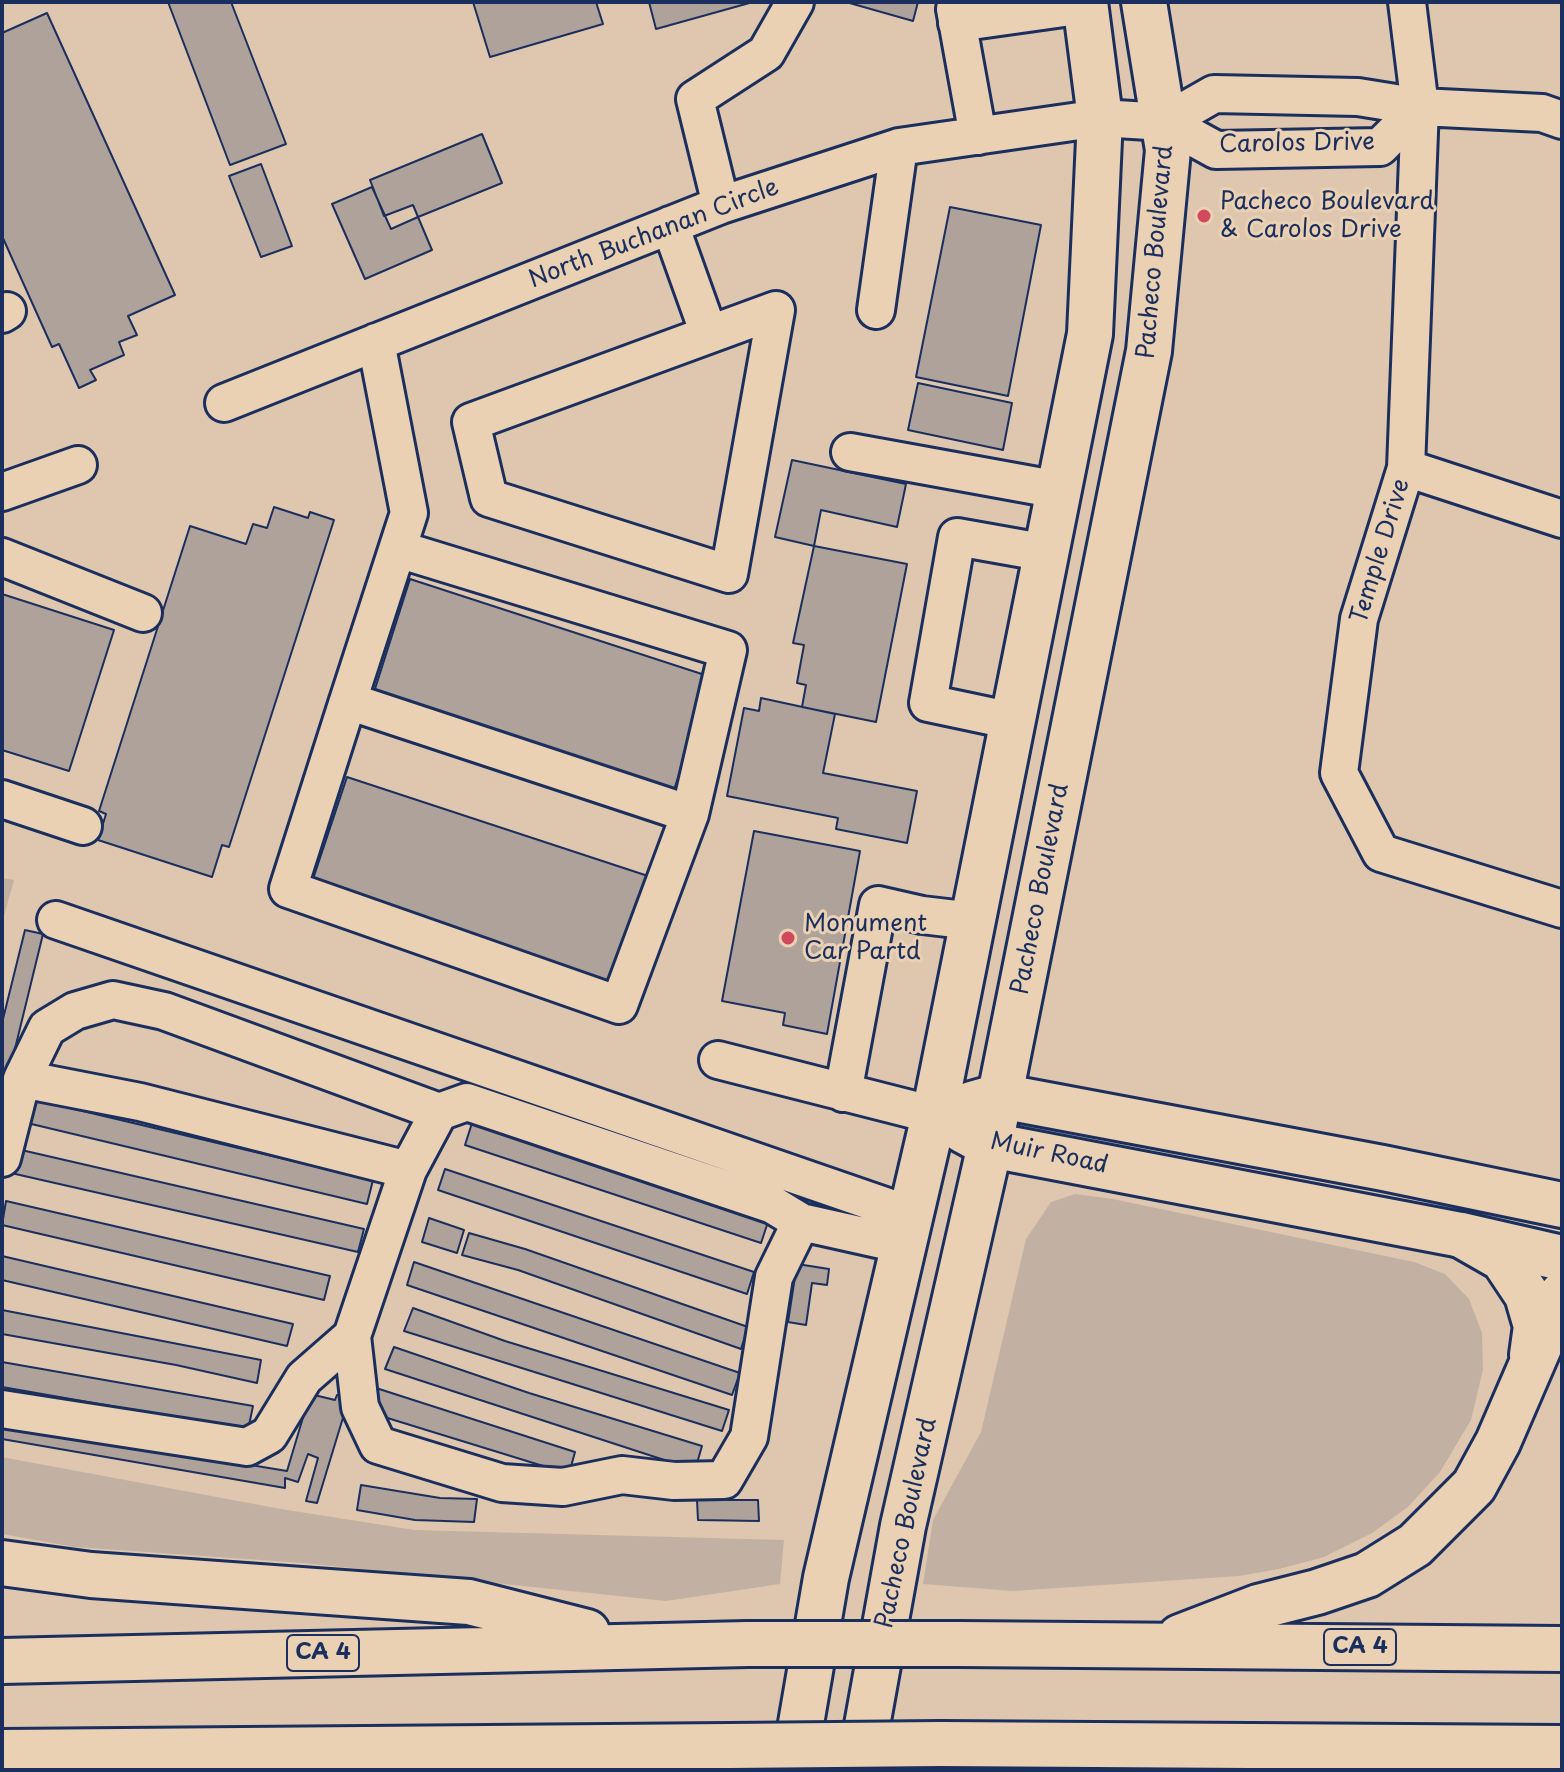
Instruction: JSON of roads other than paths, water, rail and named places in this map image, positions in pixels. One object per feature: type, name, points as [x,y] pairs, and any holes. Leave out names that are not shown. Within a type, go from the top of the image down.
[{"type":"main road","name":"Pacheco Boulevard","points":[[859,1770],[903,1526],[990,1145],[1149,351],[1168,150],[1144,2]]},
{"type":"main road","points":[[793,1770],[826,1578],[934,1115],[1090,334],[1100,118],[1085,4]]},
{"type":"main road","name":"Muir Road","points":[[934,1115],[1000,1096],[1562,1205]]},
{"type":"main road","name":"Muir Road","points":[[934,1115],[990,1145],[1461,1235],[1562,1258]]},
{"type":"main road","points":[[1461,1235],[1503,1259],[1527,1295],[1536,1326],[1530,1371]]},
{"type":"main road","points":[[1159,1645],[1258,1607],[1367,1575],[1415,1545],[1474,1486],[1498,1442],[1562,1294]]},
{"type":"main road","points":[[2,1563],[91,1575],[469,1602],[643,1646]]},
{"type":"main road","name":"CA 4","points":[[2,1661],[748,1644],[1562,1649]]},
{"type":"main road","points":[[2,1752],[940,1744],[1562,1748]]},
{"type":"main road","points":[[1110,1745],[1156,1770]]},
{"type":"main road","points":[[286,1770],[359,1749]]},
{"type":"street","points":[[721,205],[695,99],[766,53],[795,2]]},
{"type":"street","name":"Temple Drive","points":[[1407,2],[1420,107],[1406,468],[1359,619],[1339,773],[1381,853],[1562,909]]},
{"type":"street","points":[[978,136],[957,12],[1085,4]]},
{"type":"street","name":"Carolos Drive","points":[[1165,122],[1214,94],[1358,97],[1420,107],[1542,113],[1562,120]]},
{"type":"street","name":"Carolos Drive","points":[[1100,118],[1165,122],[1216,150],[1380,147],[1420,107]]},
{"type":"street","name":"North Buchanan Circle","points":[[224,403],[721,205],[899,147],[1100,118]]},
{"type":"street","points":[[876,310],[899,147]]},
{"type":"street","points":[[670,225],[709,334]]},
{"type":"street","points":[[776,310],[729,574],[489,498],[471,422],[709,334],[776,310]]},
{"type":"street","points":[[376,342],[409,513],[288,889],[619,1005],[690,814],[728,650],[398,549]]},
{"type":"street","points":[[850,452],[1059,490]]},
{"type":"street","points":[[2,492],[78,465]]},
{"type":"street","points":[[1406,468],[1562,519]]},
{"type":"street","points":[[1013,721],[928,703],[957,537],[1047,553]]},
{"type":"street","points":[[2,557],[143,613]]},
{"type":"street","points":[[348,701],[690,814]]},
{"type":"street","points":[[2,799],[83,826]]},
{"type":"street","points":[[843,1093],[878,905],[922,915],[973,921]]},
{"type":"street","points":[[56,920],[907,1230]]},
{"type":"street","points":[[2,1158],[22,1079],[47,1028],[75,1011],[113,1000],[164,1011],[439,1112],[467,1102],[773,1205],[801,1222],[907,1230]]},
{"type":"street","points":[[718,1060],[934,1115]]},
{"type":"street","points":[[22,1079],[140,1102],[408,1170]]},
{"type":"street","points":[[439,1112],[408,1170],[352,1336],[360,1407],[378,1445],[502,1483],[563,1487],[622,1475],[674,1481],[724,1480],[749,1437],[774,1277],[801,1222]]},
{"type":"street","points":[[2,1409],[247,1447],[269,1435],[304,1378],[352,1336]]},
{"type":"place","name":"Pacheco Boulevard & Carolos Drive","points":[[1204,216]]},
{"type":"place","name":"Monument Car Partd","points":[[788,938]]}]
